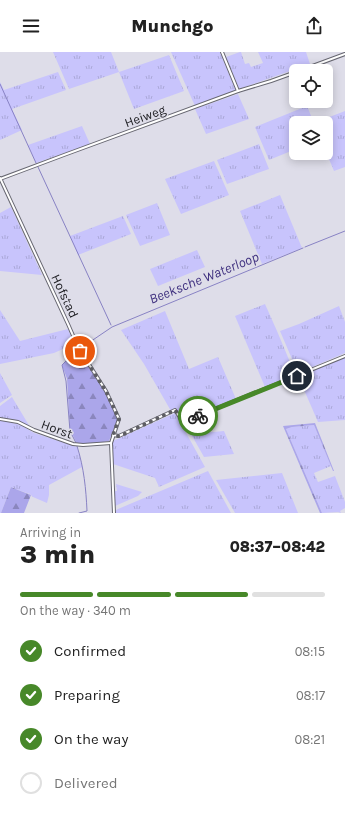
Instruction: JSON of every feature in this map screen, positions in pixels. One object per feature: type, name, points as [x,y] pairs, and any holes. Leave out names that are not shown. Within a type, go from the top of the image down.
[{"type":"street","points":[[222,52],[238,91]]},
{"type":"street","points":[[318,64],[345,54]]},
{"type":"street","name":"Heiweg","points":[[0,179],[238,91],[289,75]]},
{"type":"street","name":"Hofstad","points":[[0,179],[78,347],[106,391],[119,419],[111,443],[114,513]]},
{"type":"street","points":[[113,435],[122,435],[175,410],[182,422],[345,356]]},
{"type":"street","name":"Horst","points":[[0,419],[18,422],[34,430],[73,444],[83,446],[111,443]]},
{"type":"green space","points":[[53,52],[111,52],[119,72],[69,89]]},
{"type":"green space","points":[[171,52],[220,52],[236,91],[195,106]]},
{"type":"green space","points":[[241,52],[245,64],[249,63],[251,67],[263,63],[258,52],[306,52],[310,64],[289,64],[289,71],[239,89],[226,57]]},
{"type":"green space","points":[[169,55],[184,91],[134,109],[119,72]]},
{"type":"green space","points":[[58,72],[66,90],[12,109],[22,130],[0,140],[0,82],[4,90]]},
{"type":"green space","points":[[238,94],[249,119],[206,134],[195,109]]},
{"type":"green space","points":[[302,108],[308,108],[311,116],[289,116],[289,152],[269,160],[255,127]]},
{"type":"green space","points":[[345,111],[345,167],[334,171],[329,160],[333,160],[332,116]]},
{"type":"green space","points":[[82,126],[90,144],[36,163],[28,145]]},
{"type":"green space","points":[[259,144],[269,169],[227,184],[217,160]]},
{"type":"green space","points":[[214,161],[229,195],[181,214],[165,179]]},
{"type":"green space","points":[[280,195],[302,248],[262,264],[240,211]]},
{"type":"green space","points":[[157,203],[170,235],[140,246],[126,215]]},
{"type":"green space","points":[[11,207],[42,275],[0,271],[0,213]]},
{"type":"green space","points":[[123,216],[131,234],[78,255],[70,236]]},
{"type":"green space","points":[[197,250],[205,267],[158,286],[150,269]]},
{"type":"green space","points":[[265,304],[295,374],[265,387],[235,316]]},
{"type":"green space","points":[[339,306],[345,322],[345,353],[298,373],[280,331]]},
{"type":"green space","points":[[0,310],[20,341],[68,329],[74,344],[54,353],[0,364]]},
{"type":"green space","points":[[165,311],[189,369],[218,357],[236,399],[183,420],[177,410],[171,411],[144,364],[121,330]]},
{"type":"green space","points":[[78,351],[106,392],[118,419],[109,441],[92,444],[77,444],[70,429],[67,379],[62,365]]},
{"type":"green space","points":[[345,357],[345,420],[318,422],[298,376]]},
{"type":"green space","points":[[0,373],[12,395],[0,403]]},
{"type":"green space","points":[[12,397],[30,427],[22,422],[0,418],[0,406]]},
{"type":"green space","points":[[175,413],[205,467],[159,487],[155,478],[113,464],[113,441]]},
{"type":"green space","points":[[0,420],[21,425],[34,433],[77,447],[82,467],[49,485],[47,503],[33,497],[30,494],[11,487],[0,513]]},
{"type":"green space","points":[[315,423],[334,471],[314,425],[286,429],[322,513],[320,513],[283,426]]},
{"type":"green space","points":[[314,425],[331,466],[314,473],[318,482],[335,476],[345,502],[345,508],[340,511],[341,513],[322,513],[286,429]]},
{"type":"green space","points":[[224,431],[234,454],[204,457],[191,434]]},
{"type":"green space","points":[[208,471],[231,513],[115,513],[118,509]]},
{"type":"green space","points":[[282,473],[298,513],[235,513],[216,480]]},
{"type":"green space","points":[[116,484],[142,492],[138,496],[115,506],[114,491],[117,491]]},
{"type":"green space","points":[[11,487],[31,495],[24,513],[1,513]]},
{"type":"waterway","name":"Beeksche Waterloop","points":[[0,84],[36,163]]},
{"type":"waterway","name":"Beeksche Waterloop","points":[[38,167],[111,325]]},
{"type":"waterway","name":"Beeksche Waterloop","points":[[305,247],[345,231]]},
{"type":"waterway","name":"Beeksche Waterloop","points":[[81,348],[112,327],[303,248]]},
{"type":"waterway","points":[[76,443],[70,431],[66,381],[62,365],[77,350]]},
{"type":"waterway","points":[[77,446],[84,478],[87,511],[79,513]]},
{"type":"way so far","points":[[80,351],[106,391],[119,419],[113,435],[122,435],[175,410],[182,422],[198,416]]},
{"type":"route","points":[[198,416],[297,376]]}]
